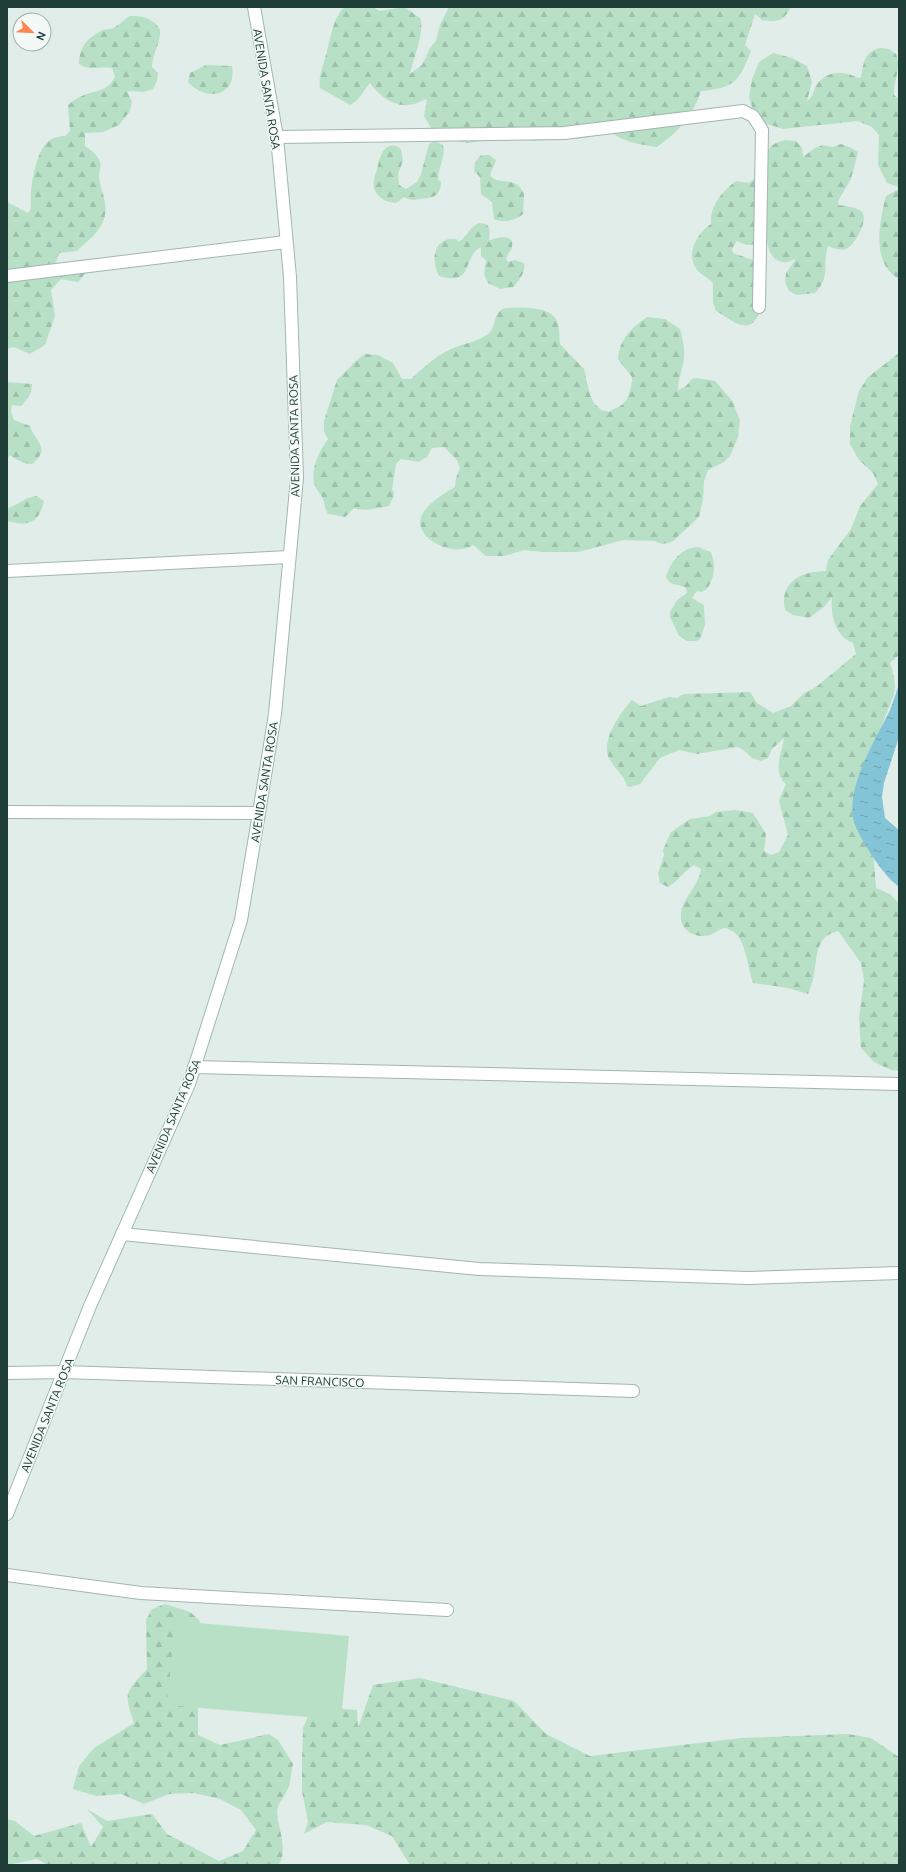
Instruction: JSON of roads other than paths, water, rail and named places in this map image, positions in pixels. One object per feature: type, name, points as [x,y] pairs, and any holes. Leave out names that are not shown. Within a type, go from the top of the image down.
[{"type":"street","name":"AVENIDA SANTA ROSA","points":[[7,1514],[90,1306],[189,1084],[241,920],[259,813],[275,714],[297,478],[290,278],[277,137],[254,7]]},
{"type":"street","points":[[277,137],[564,133],[744,112],[753,116],[762,130],[759,307]]},
{"type":"street","points":[[7,276],[286,242]]},
{"type":"street","points":[[7,571],[289,557]]},
{"type":"street","points":[[7,812],[259,813]]},
{"type":"street","points":[[194,1067],[899,1084]]},
{"type":"street","points":[[122,1234],[479,1269],[748,1278],[899,1273]]},
{"type":"street","name":"SAN FRANCISCO","points":[[7,1373],[64,1372],[633,1391]]},
{"type":"street","points":[[7,1575],[141,1593],[447,1610]]},
{"type":"water","points":[[899,684],[899,737],[884,783],[882,797],[885,818],[899,830],[899,887],[876,862],[867,848],[854,822],[852,808],[857,779],[890,710]]}]
